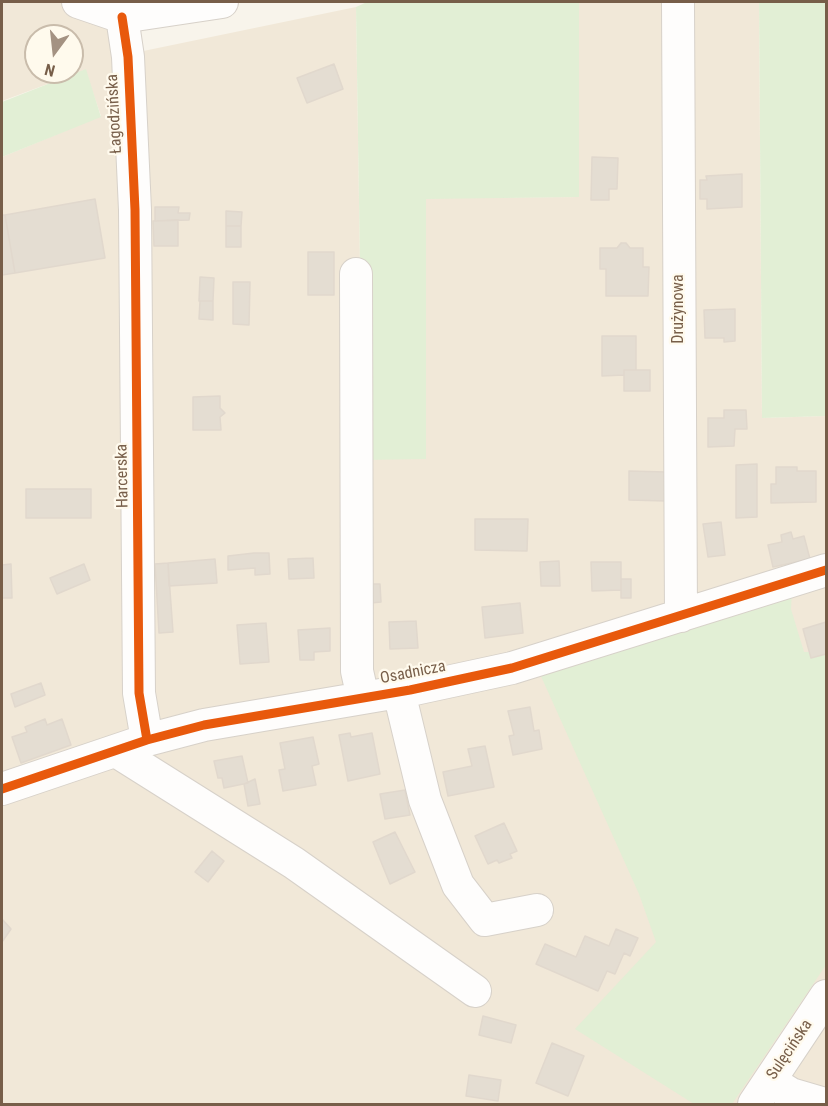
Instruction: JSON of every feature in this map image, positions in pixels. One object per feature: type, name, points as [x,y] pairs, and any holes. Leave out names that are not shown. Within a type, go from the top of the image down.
[{"type":"street","points":[[78,2],[127,11],[222,2]]},
{"type":"street","name":"Drużynowa","points":[[678,2],[681,616]]},
{"type":"street","name":"Łagodzińska","points":[[127,11],[135,210]]},
{"type":"street","name":"Harcerska","points":[[135,210],[140,693],[147,740]]},
{"type":"street","points":[[356,274],[357,671],[363,698]]},
{"type":"street","name":"Osadnicza","points":[[2,789],[147,740],[204,725],[399,692],[512,668],[826,570]]},
{"type":"street","points":[[399,692],[425,800],[458,885],[485,920],[537,910]]},
{"type":"street","points":[[116,751],[294,863],[475,991]]},
{"type":"street","name":"Sulęcińska","points":[[762,1093],[826,996]]},
{"type":"street","points":[[762,1093],[791,1094],[825,1104]]},
{"type":"shaded area","points":[[2,2],[121,2],[124,55],[356,7],[363,459],[426,458],[426,198],[579,197],[579,2],[759,2],[762,418],[826,416],[826,1104],[2,1104],[2,157],[101,116],[84,70],[84,24],[24,24],[24,84],[48,84],[2,101]]},
{"type":"green space","points":[[367,2],[579,2],[579,197],[426,199],[426,459],[363,460],[356,7]]},
{"type":"green space","points":[[759,2],[826,2],[826,416],[762,418]]},
{"type":"green space","points":[[86,69],[101,117],[2,157],[2,102],[48,84],[84,84],[84,70]]},
{"type":"green space","points":[[792,590],[791,609],[804,652],[809,652],[811,658],[826,654],[826,965],[732,1104],[694,1104],[575,1029],[656,942],[639,894],[540,674]]},
{"type":"building","points":[[334,64],[343,89],[307,103],[297,78]]},
{"type":"building","points":[[592,157],[618,158],[617,189],[609,189],[609,200],[591,200]]},
{"type":"building","points":[[742,174],[742,207],[707,209],[707,199],[700,199],[700,180],[707,180],[706,176]]},
{"type":"building","points":[[95,199],[105,258],[15,273],[5,215]]},
{"type":"building","points":[[155,207],[179,207],[178,213],[190,213],[189,220],[155,221]]},
{"type":"building","points":[[226,211],[242,212],[241,226],[226,226]]},
{"type":"building","points":[[2,215],[5,215],[15,273],[2,275]]},
{"type":"building","points":[[178,220],[178,246],[154,246],[153,221]]},
{"type":"building","points":[[226,226],[241,226],[241,247],[226,247]]},
{"type":"building","points":[[621,243],[626,243],[630,248],[643,248],[643,267],[649,267],[648,296],[606,296],[606,269],[600,269],[600,248],[617,248]]},
{"type":"building","points":[[308,252],[334,252],[334,295],[308,295]]},
{"type":"building","points":[[200,277],[214,278],[213,301],[199,301]]},
{"type":"building","points":[[233,282],[250,282],[249,325],[233,324]]},
{"type":"building","points":[[200,301],[213,301],[213,320],[199,319]]},
{"type":"building","points":[[735,309],[735,341],[724,342],[724,338],[705,338],[704,310]]},
{"type":"building","points":[[602,336],[636,336],[636,370],[624,370],[624,375],[602,376]]},
{"type":"building","points":[[624,370],[650,370],[650,391],[624,391]]},
{"type":"building","points":[[220,396],[220,408],[225,413],[220,417],[221,430],[193,430],[193,397]]},
{"type":"building","points":[[724,410],[746,410],[747,429],[735,429],[734,446],[708,447],[708,418],[724,418]]},
{"type":"building","points":[[757,464],[757,517],[736,518],[736,465]]},
{"type":"building","points":[[776,467],[797,467],[797,471],[816,471],[816,502],[771,503],[771,484],[776,484]]},
{"type":"building","points":[[629,471],[666,472],[666,501],[629,500]]},
{"type":"building","points":[[26,489],[91,489],[91,518],[26,518]]},
{"type":"building","points":[[475,519],[528,519],[527,551],[475,550]]},
{"type":"building","points":[[721,522],[725,555],[708,557],[703,524]]},
{"type":"building","points":[[791,532],[793,539],[804,536],[810,559],[773,567],[768,545],[782,542],[781,535]]},
{"type":"building","points":[[269,553],[270,574],[255,575],[255,568],[228,570],[228,556]]},
{"type":"building","points":[[313,558],[314,578],[289,579],[288,559]]},
{"type":"building","points":[[215,559],[217,583],[169,586],[168,563]]},
{"type":"building","points":[[559,561],[560,586],[541,586],[540,562]]},
{"type":"building","points":[[591,562],[621,562],[621,590],[592,591]]},
{"type":"building","points":[[168,563],[173,632],[159,633],[155,564]]},
{"type":"building","points":[[11,564],[12,598],[2,598],[2,565]]},
{"type":"building","points":[[84,564],[90,580],[57,594],[50,578]]},
{"type":"building","points":[[621,579],[631,579],[631,598],[621,598]]},
{"type":"building","points":[[370,584],[380,584],[381,602],[371,603]]},
{"type":"building","points":[[520,603],[523,633],[485,638],[482,607]]},
{"type":"building","points":[[416,621],[418,648],[390,649],[389,622]]},
{"type":"building","points":[[826,622],[826,654],[811,658],[803,629]]},
{"type":"building","points":[[266,623],[269,662],[240,664],[237,625]]},
{"type":"building","points":[[330,628],[330,651],[314,652],[314,660],[300,660],[298,630]]},
{"type":"building","points":[[41,683],[45,695],[15,707],[11,694]]},
{"type":"building","points":[[530,707],[534,731],[539,730],[542,749],[513,755],[509,736],[514,735],[508,711]]},
{"type":"building","points":[[45,719],[47,725],[62,719],[71,745],[21,763],[12,737],[27,732],[25,727]]},
{"type":"building","points":[[350,733],[351,737],[372,733],[380,774],[348,781],[339,735]]},
{"type":"building","points":[[313,737],[319,764],[312,766],[316,785],[283,791],[279,770],[285,769],[280,743]]},
{"type":"building","points":[[485,746],[494,787],[448,796],[443,772],[472,766],[468,749]]},
{"type":"building","points":[[242,756],[248,783],[224,788],[222,778],[218,778],[214,761]]},
{"type":"building","points":[[255,779],[260,804],[248,806],[244,784]]},
{"type":"building","points":[[405,790],[410,815],[385,819],[380,794]]},
{"type":"building","points":[[504,823],[517,851],[510,854],[512,858],[488,864],[475,836]]},
{"type":"building","points":[[395,832],[415,872],[390,884],[373,842]]},
{"type":"building","points":[[212,851],[224,861],[208,882],[195,872]]},
{"type":"building","points":[[2,919],[11,929],[2,942]]},
{"type":"building","points":[[616,929],[638,938],[630,956],[624,953],[615,974],[607,971],[598,991],[536,964],[545,944],[576,957],[585,936],[609,946]]},
{"type":"building","points":[[483,1016],[516,1025],[511,1043],[479,1035]]},
{"type":"building","points":[[552,1043],[584,1056],[568,1096],[536,1083]]},
{"type":"building","points":[[469,1075],[501,1080],[498,1101],[466,1096]]},
{"type":"cycle path","points":[[122,17],[128,57],[135,210],[139,693],[147,740]]},
{"type":"cycle path","points":[[2,789],[147,740],[204,725],[410,690],[512,668],[826,570]]}]
